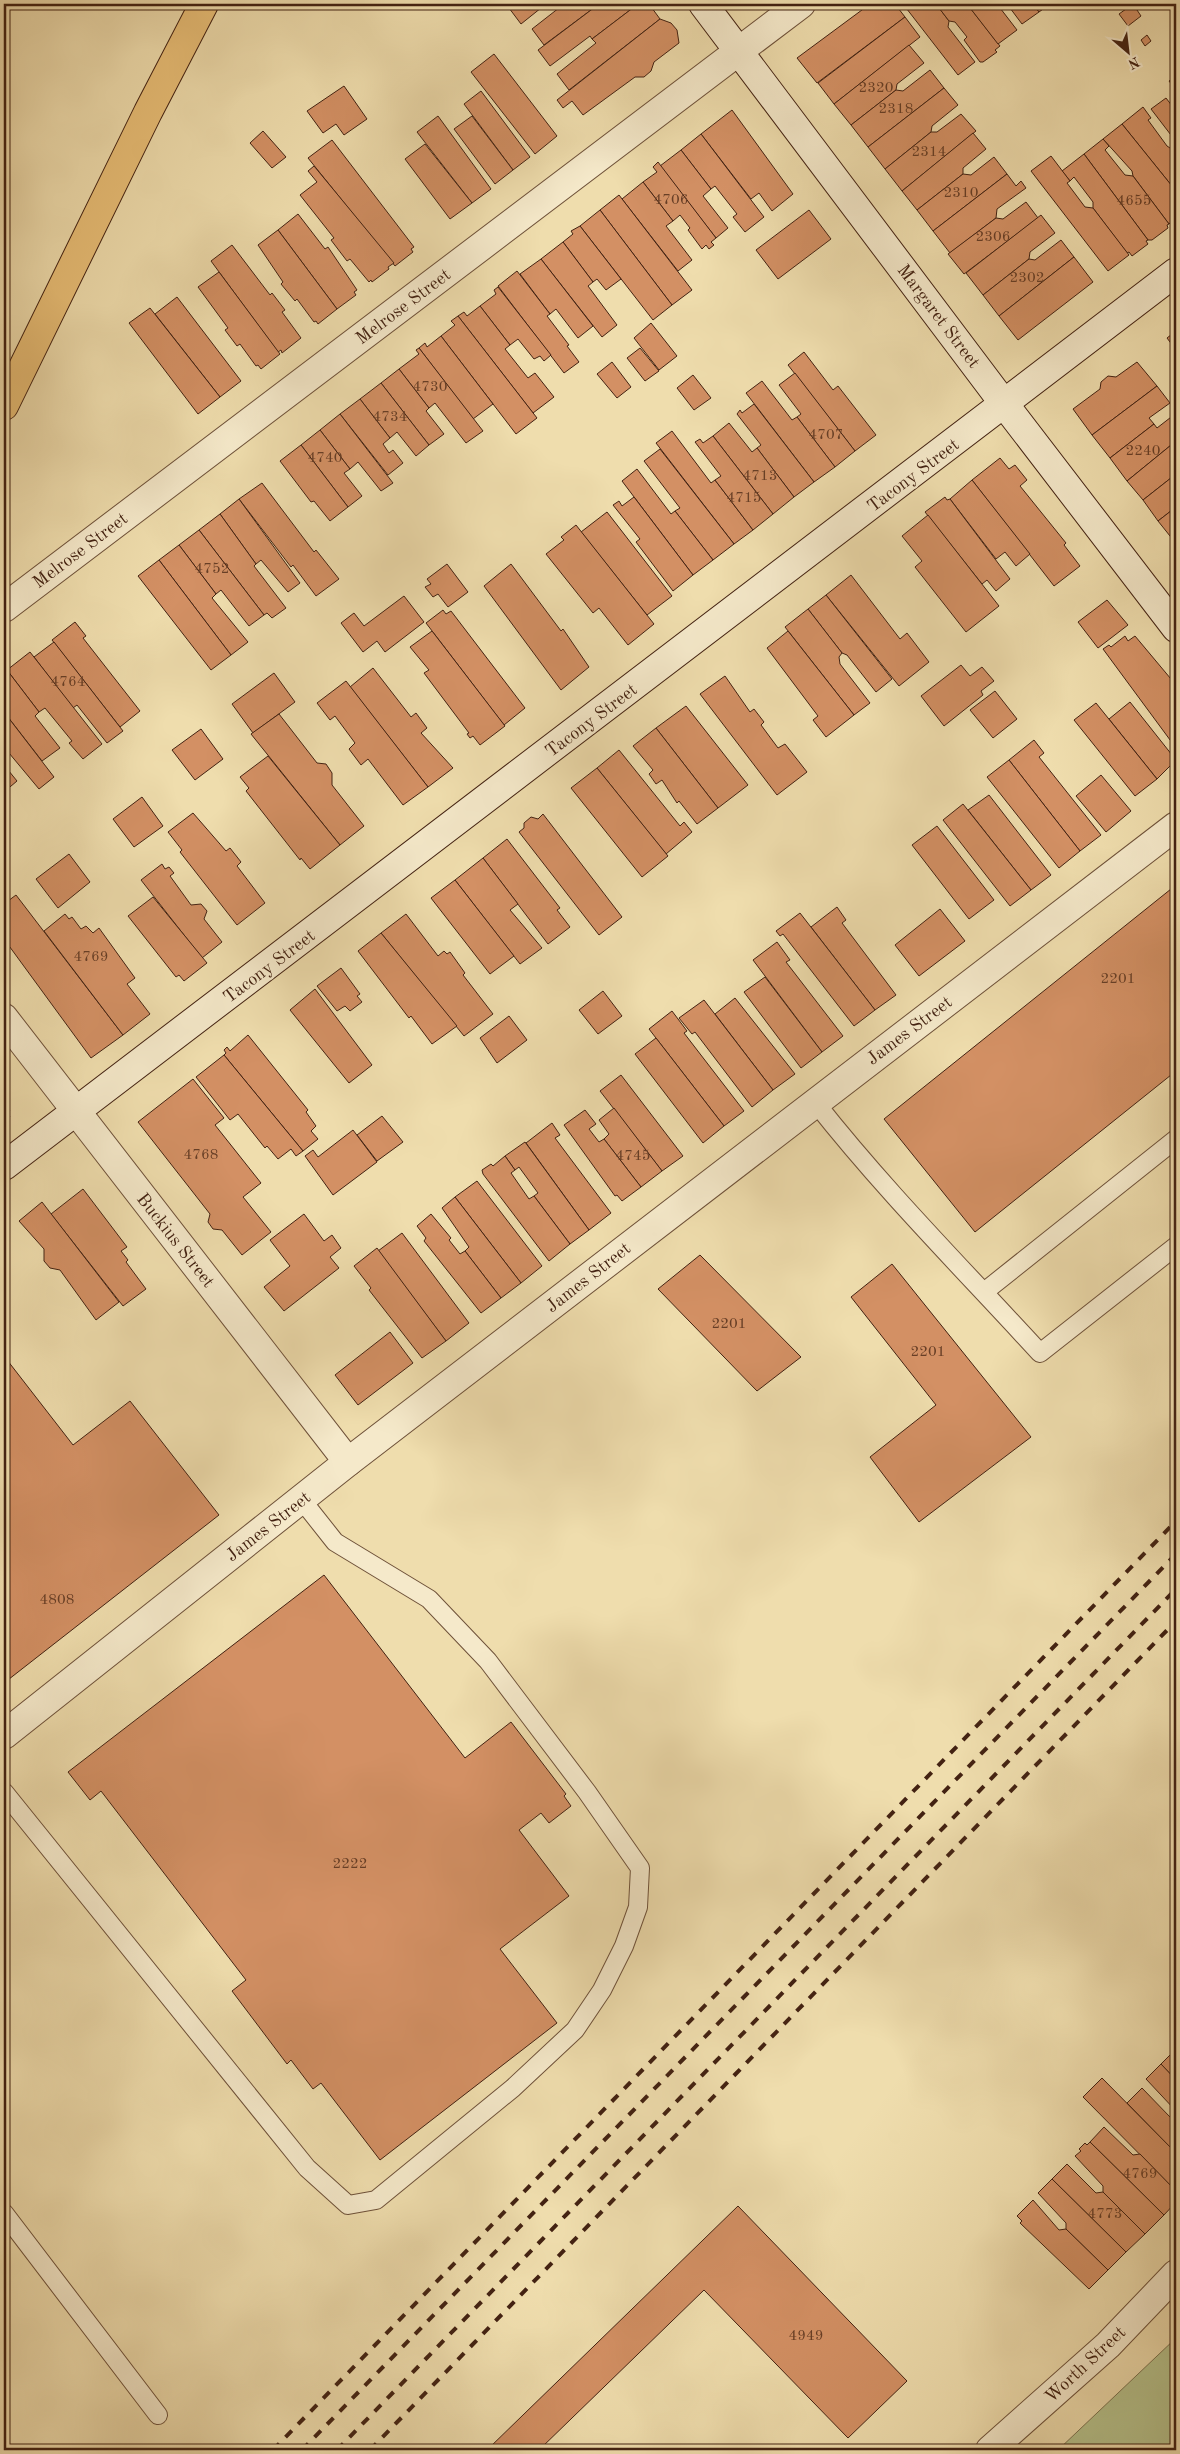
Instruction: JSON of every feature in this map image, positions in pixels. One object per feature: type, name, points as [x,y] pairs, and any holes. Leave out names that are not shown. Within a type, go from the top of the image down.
[{"type":"highway","points":[[4,406],[148,112],[204,4]]},
{"type":"street","name":"Margaret Street","points":[[703,4],[741,51],[1005,405],[1176,628]]},
{"type":"street","name":"Melrose Street","points":[[4,608],[801,4]]},
{"type":"street","name":"Tacony Street","points":[[4,1166],[1005,405],[1176,272]]},
{"type":"street","name":"James Street","points":[[4,1735],[348,1462],[1176,826]]},
{"type":"street","name":"Buckius Street","points":[[4,1018],[348,1462]]},
{"type":"street","name":"Worth Street","points":[[990,2450],[1108,2345],[1176,2274]]},
{"type":"lane","points":[[815,1102],[854,1151],[939,1246],[1040,1353],[1176,1246]]},
{"type":"lane","points":[[984,1292],[1176,1139]]},
{"type":"lane","points":[[4,1792],[308,2168],[348,2205],[376,2200],[513,2088],[575,2030],[602,1990],[624,1946],[638,1907],[640,1868],[587,1792],[488,1661],[428,1599],[335,1542],[302,1499]]},
{"type":"lane","points":[[4,2213],[158,2415]]},
{"type":"green space","points":[[1176,2338],[1176,2450],[1058,2450]]},
{"type":"building","points":[[514,4],[546,4],[521,24],[509,8]]},
{"type":"building","points":[[564,4],[599,4],[544,45],[532,29]]},
{"type":"building","points":[[599,4],[638,4],[592,39],[590,36],[550,66],[538,50]]},
{"type":"building","points":[[638,4],[649,4],[660,19],[569,90],[557,74],[596,43],[592,39]]},
{"type":"building","points":[[870,4],[895,4],[905,17],[817,83],[797,58]]},
{"type":"building","points":[[903,4],[936,4],[949,21],[948,27],[975,62],[958,75]]},
{"type":"building","points":[[936,4],[967,4],[1000,46],[995,50],[997,52],[983,62],[980,62],[964,40],[967,37],[955,22],[949,21]]},
{"type":"building","points":[[967,4],[997,4],[1017,30],[998,44]]},
{"type":"building","points":[[1007,4],[1033,4],[1039,12],[1022,24]]},
{"type":"building","points":[[1033,4],[1050,4],[1039,12]]},
{"type":"building","points":[[1133,4],[1141,16],[1128,26],[1119,14]]},
{"type":"building","points":[[905,17],[920,37],[834,104],[818,83]]},
{"type":"building","points":[[660,19],[671,23],[677,30],[679,43],[654,62],[651,71],[644,77],[635,77],[583,115],[572,101],[563,108],[557,100]]},
{"type":"building","points":[[1147,35],[1151,41],[1145,46],[1141,40]]},
{"type":"building","points":[[909,45],[924,63],[897,84],[896,90],[851,125],[834,104]]},
{"type":"building","points":[[494,54],[557,136],[535,154],[471,72]]},
{"type":"building","points":[[930,70],[944,88],[868,147],[851,125],[896,90],[903,91]]},
{"type":"building","points":[[1176,76],[1176,90],[1169,81]]},
{"type":"building","points":[[344,86],[367,119],[344,135],[336,124],[323,133],[307,111]]},
{"type":"building","points":[[944,88],[958,105],[932,126],[931,132],[885,169],[868,147]]},
{"type":"building","points":[[481,91],[530,157],[513,170],[464,104]]},
{"type":"building","points":[[1166,98],[1176,111],[1176,152],[1174,139],[1151,109]]},
{"type":"building","points":[[1143,107],[1151,118],[1148,120],[1167,146],[1176,152],[1176,191],[1122,124]]},
{"type":"building","points":[[732,110],[793,194],[772,211],[759,193],[751,199],[701,134]]},
{"type":"building","points":[[961,114],[976,131],[902,191],[885,169],[931,132],[937,132]]},
{"type":"building","points":[[438,116],[491,189],[472,203],[417,132]]},
{"type":"building","points":[[472,116],[513,170],[495,184],[454,129]]},
{"type":"building","points":[[1122,124],[1176,191],[1176,221],[1174,223],[1172,221],[1169,224],[1133,176],[1132,171],[1103,139]]},
{"type":"building","points":[[263,131],[286,157],[272,168],[250,143]]},
{"type":"building","points":[[973,133],[986,149],[963,168],[963,174],[917,210],[902,191]]},
{"type":"building","points":[[701,134],[764,217],[745,232],[733,217],[737,214],[715,186],[711,189],[681,150]]},
{"type":"building","points":[[1103,139],[1109,146],[1105,150],[1125,175],[1133,176],[1169,224],[1167,225],[1168,228],[1152,240],[1148,240],[1084,154]]},
{"type":"building","points":[[332,140],[414,247],[411,249],[413,252],[395,266],[308,158]]},
{"type":"building","points":[[425,144],[472,203],[450,219],[405,159]]},
{"type":"building","points":[[681,150],[711,189],[703,196],[728,228],[716,238],[660,166]]},
{"type":"building","points":[[1084,154],[1148,240],[1146,241],[1148,244],[1132,256],[1129,252],[1127,253],[1093,208],[1093,202],[1074,177],[1070,181],[1062,171]]},
{"type":"building","points":[[1051,156],[1070,181],[1067,183],[1085,207],[1093,208],[1129,255],[1108,271],[1031,171]]},
{"type":"building","points":[[994,157],[1007,174],[933,231],[917,210],[963,174],[971,175]]},
{"type":"building","points":[[658,162],[716,238],[711,242],[714,245],[709,249],[706,245],[702,249],[680,215],[673,221],[643,182],[657,172],[653,167]]},
{"type":"building","points":[[314,166],[394,263],[372,282],[371,280],[369,282],[350,259],[347,261],[331,240],[334,238],[300,195],[317,182],[308,171]]},
{"type":"building","points":[[1007,174],[1016,186],[1021,181],[1026,188],[997,209],[996,218],[950,253],[933,231]]},
{"type":"building","points":[[643,182],[673,221],[666,226],[692,260],[678,271],[622,199]]},
{"type":"building","points":[[619,195],[692,290],[672,305],[600,210]]},
{"type":"building","points":[[1026,202],[1038,218],[964,274],[948,254],[996,218],[1003,219]]},
{"type":"building","points":[[600,210],[672,305],[653,320],[580,226]]},
{"type":"building","points":[[809,210],[831,239],[778,279],[756,250]]},
{"type":"building","points":[[298,214],[325,249],[328,247],[357,290],[354,292],[356,295],[337,309],[278,230]]},
{"type":"building","points":[[1041,215],[1055,233],[1030,252],[1029,259],[983,295],[966,273]]},
{"type":"building","points":[[580,226],[621,279],[606,290],[597,279],[593,282],[563,242],[573,234],[571,231]]},
{"type":"building","points":[[278,230],[337,309],[318,324],[316,321],[314,322],[297,299],[295,301],[281,284],[283,282],[258,245]]},
{"type":"building","points":[[1061,240],[1074,257],[999,316],[983,295],[1029,259],[1035,260]]},
{"type":"building","points":[[563,242],[593,282],[588,286],[617,325],[602,337],[541,259]]},
{"type":"building","points":[[232,245],[270,295],[272,293],[285,310],[282,312],[301,338],[282,353],[281,350],[278,352],[211,261]]},
{"type":"building","points":[[1074,257],[1093,282],[1018,340],[999,316]]},
{"type":"building","points":[[541,259],[593,326],[578,338],[556,309],[550,314],[520,274]]},
{"type":"building","points":[[517,271],[550,314],[547,316],[579,362],[564,373],[498,286]]},
{"type":"building","points":[[219,272],[280,354],[261,369],[258,365],[256,366],[240,344],[237,346],[225,330],[228,328],[198,287]]},
{"type":"building","points":[[498,287],[551,355],[544,361],[540,356],[534,359],[518,339],[510,345],[480,306],[496,294],[494,290]]},
{"type":"building","points":[[177,297],[241,381],[220,397],[155,314]]},
{"type":"building","points":[[480,306],[510,345],[505,349],[528,378],[535,373],[554,397],[533,413],[458,316],[464,312],[467,316]]},
{"type":"building","points":[[150,308],[220,397],[198,414],[129,323]]},
{"type":"building","points":[[458,316],[537,418],[516,434],[441,336],[455,325],[451,321]]},
{"type":"building","points":[[651,323],[677,356],[659,370],[634,338]]},
{"type":"building","points":[[1176,331],[1176,350],[1167,338]]},
{"type":"building","points":[[441,336],[493,404],[473,419],[419,348],[425,343],[427,347]]},
{"type":"building","points":[[419,348],[483,431],[466,443],[435,403],[429,408],[399,369],[419,354],[416,350]]},
{"type":"building","points":[[640,348],[659,371],[645,381],[627,358]]},
{"type":"building","points":[[804,352],[833,390],[838,386],[876,435],[855,451],[788,365]]},
{"type":"building","points":[[612,362],[631,387],[617,398],[597,374]]},
{"type":"building","points":[[1137,362],[1157,386],[1092,435],[1073,409],[1100,389],[1101,382],[1108,376],[1116,377]]},
{"type":"building","points":[[399,369],[429,408],[426,411],[444,434],[429,445],[381,383]]},
{"type":"building","points":[[795,373],[855,451],[835,467],[797,417],[801,414],[779,385]]},
{"type":"building","points":[[693,375],[711,398],[694,410],[677,388]]},
{"type":"building","points":[[762,381],[792,420],[797,417],[835,467],[814,482],[746,393]]},
{"type":"building","points":[[381,383],[429,445],[416,456],[397,432],[390,438],[360,399]]},
{"type":"building","points":[[1157,386],[1170,403],[1149,418],[1154,424],[1110,458],[1092,435]]},
{"type":"building","points":[[360,399],[390,438],[383,444],[389,453],[393,450],[403,463],[388,475],[340,414]]},
{"type":"building","points":[[754,404],[814,482],[794,497],[757,448],[761,445],[737,414],[740,410],[742,413]]},
{"type":"building","points":[[340,414],[393,483],[381,491],[358,462],[350,469],[320,430]]},
{"type":"building","points":[[1175,414],[1176,441],[1127,481],[1110,458],[1154,424],[1157,428]]},
{"type":"building","points":[[729,423],[752,452],[757,448],[794,497],[773,514],[713,436]]},
{"type":"building","points":[[320,430],[350,469],[344,473],[362,496],[348,507],[301,445]]},
{"type":"building","points":[[672,431],[711,483],[715,480],[753,530],[734,544],[656,443]]},
{"type":"building","points":[[713,436],[773,514],[753,530],[715,480],[721,476],[695,442],[700,439],[703,443]]},
{"type":"building","points":[[1176,441],[1176,474],[1143,500],[1127,481]]},
{"type":"building","points":[[301,445],[348,507],[330,521],[314,501],[311,502],[280,461]]},
{"type":"building","points":[[660,449],[734,544],[713,560],[675,511],[680,508],[644,461]]},
{"type":"building","points":[[1000,458],[1009,469],[1015,465],[1027,480],[1020,486],[1066,543],[1064,545],[1080,566],[1054,586],[972,480]]},
{"type":"building","points":[[637,469],[671,514],[675,511],[713,560],[693,575],[622,481]]},
{"type":"building","points":[[1176,474],[1176,507],[1158,521],[1143,500]]},
{"type":"building","points":[[972,480],[1030,554],[1016,566],[1005,552],[996,559],[950,499]]},
{"type":"building","points":[[262,483],[314,552],[316,550],[339,579],[316,596],[293,565],[291,567],[239,499]]},
{"type":"building","points":[[634,497],[693,575],[673,591],[636,542],[640,539],[613,505],[619,501],[622,506]]},
{"type":"building","points":[[945,497],[947,500],[950,499],[1010,579],[996,591],[987,580],[982,584],[925,512]]},
{"type":"building","points":[[239,499],[300,583],[288,592],[261,560],[256,564],[220,514]]},
{"type":"building","points":[[1176,507],[1176,539],[1174,541],[1158,521]]},
{"type":"building","points":[[607,512],[672,596],[647,615],[581,532]]},
{"type":"building","points":[[220,514],[256,564],[254,566],[286,608],[272,618],[267,613],[264,615],[199,530]]},
{"type":"building","points":[[928,515],[999,606],[966,632],[915,567],[922,561],[902,536]]},
{"type":"building","points":[[576,525],[654,624],[628,645],[599,608],[593,613],[546,554],[564,540],[561,537]]},
{"type":"building","points":[[199,530],[264,615],[249,626],[221,590],[216,594],[179,545]]},
{"type":"building","points":[[179,545],[216,594],[212,598],[248,642],[231,655],[159,560]]},
{"type":"building","points":[[159,560],[231,655],[211,670],[138,576]]},
{"type":"building","points":[[447,564],[468,592],[448,607],[438,594],[433,597],[425,587],[431,584],[427,579]]},
{"type":"building","points":[[511,564],[561,631],[563,629],[589,667],[561,690],[484,586]]},
{"type":"building","points":[[851,575],[900,639],[907,633],[929,662],[899,686],[826,595]]},
{"type":"building","points":[[826,595],[892,679],[876,692],[847,655],[842,653],[808,609]]},
{"type":"building","points":[[404,596],[424,622],[385,652],[377,641],[363,652],[341,623],[354,613],[364,626]]},
{"type":"building","points":[[1107,600],[1128,625],[1098,648],[1078,622]]},
{"type":"building","points":[[808,609],[842,653],[839,657],[840,664],[870,703],[854,715],[785,627]]},
{"type":"building","points":[[443,610],[446,614],[451,611],[525,708],[504,725],[426,623]]},
{"type":"building","points":[[75,622],[86,636],[83,638],[140,711],[120,727],[52,640]]},
{"type":"building","points":[[432,631],[505,726],[480,745],[473,736],[470,738],[467,734],[469,733],[424,673],[429,670],[410,647]]},
{"type":"building","points":[[788,631],[854,715],[826,737],[813,720],[818,716],[767,648]]},
{"type":"building","points":[[1125,636],[1128,641],[1135,636],[1176,685],[1176,748],[1103,649],[1109,645],[1111,647]]},
{"type":"building","points":[[54,642],[123,731],[107,743],[77,705],[73,708],[34,657]]},
{"type":"building","points":[[30,652],[102,744],[83,759],[69,743],[72,741],[45,708],[39,712],[7,670]]},
{"type":"building","points":[[961,665],[970,676],[982,667],[994,681],[981,691],[983,695],[944,726],[921,696]]},
{"type":"building","points":[[373,668],[411,717],[416,713],[427,728],[421,733],[453,768],[428,787],[350,687]]},
{"type":"building","points":[[7,670],[39,712],[35,716],[60,748],[42,761],[4,712],[4,673]]},
{"type":"building","points":[[274,673],[295,702],[253,733],[232,704]]},
{"type":"building","points":[[725,676],[750,712],[754,709],[764,722],[761,725],[778,748],[785,744],[807,772],[777,795],[700,694]]},
{"type":"building","points":[[346,681],[428,787],[403,805],[368,759],[361,765],[349,749],[355,743],[335,716],[330,720],[317,703]]},
{"type":"building","points":[[995,691],[1017,719],[993,738],[970,710]]},
{"type":"building","points":[[1130,702],[1176,760],[1157,779],[1109,719]]},
{"type":"building","points":[[1096,703],[1157,779],[1135,796],[1074,720]]},
{"type":"building","points":[[686,706],[748,785],[718,808],[656,728]]},
{"type":"building","points":[[4,712],[54,777],[39,789],[4,747]]},
{"type":"building","points":[[279,714],[317,763],[326,764],[332,773],[332,785],[364,826],[340,845],[251,734]]},
{"type":"building","points":[[656,728],[718,808],[697,824],[679,801],[677,803],[662,780],[656,784],[649,774],[653,770],[633,746]]},
{"type":"building","points":[[201,729],[223,759],[195,780],[172,750]]},
{"type":"building","points":[[1034,740],[1044,753],[1039,757],[1101,835],[1080,851],[1009,760]]},
{"type":"building","points":[[619,750],[680,826],[684,822],[692,832],[666,854],[597,768]]},
{"type":"building","points":[[268,756],[340,845],[310,869],[301,858],[300,860],[246,791],[249,788],[240,777]]},
{"type":"building","points":[[1009,760],[1080,851],[1059,868],[987,777]]},
{"type":"building","points":[[4,765],[17,781],[4,792]]},
{"type":"building","points":[[597,768],[668,856],[642,877],[571,788]]},
{"type":"building","points":[[1101,775],[1131,811],[1106,832],[1076,796]]},
{"type":"building","points":[[989,795],[1051,875],[1031,890],[968,810]]},
{"type":"building","points":[[142,797],[163,826],[134,847],[113,819]]},
{"type":"building","points":[[963,804],[1031,890],[1010,906],[943,820]]},
{"type":"building","points":[[193,813],[226,851],[230,848],[241,862],[237,866],[265,903],[237,925],[180,852],[182,850],[168,832]]},
{"type":"building","points":[[543,814],[622,917],[599,935],[519,832],[524,828],[524,823],[531,817],[538,819]]},
{"type":"building","points":[[937,826],[994,900],[969,919],[912,845]]},
{"type":"building","points":[[507,839],[560,908],[557,910],[570,927],[548,944],[483,858]]},
{"type":"building","points":[[69,854],[90,882],[58,908],[36,879]]},
{"type":"building","points":[[483,858],[518,904],[510,910],[542,948],[520,964],[455,880]]},
{"type":"building","points":[[162,864],[165,869],[169,867],[174,873],[170,876],[191,905],[201,904],[207,911],[204,919],[222,942],[202,958],[141,880]]},
{"type":"building","points":[[455,880],[514,956],[490,974],[431,898]]},
{"type":"building","points":[[1176,885],[1176,1071],[975,1232],[884,1119]]},
{"type":"building","points":[[16,895],[123,1035],[91,1058],[4,939],[4,904]]},
{"type":"building","points":[[153,897],[207,963],[184,981],[179,975],[176,977],[128,916]]},
{"type":"building","points":[[837,907],[846,920],[842,923],[896,995],[875,1010],[811,927]]},
{"type":"building","points":[[940,909],[965,941],[919,976],[895,945]]},
{"type":"building","points":[[800,913],[875,1010],[854,1026],[783,934],[780,936],[776,931]]},
{"type":"building","points":[[65,914],[69,919],[72,917],[81,929],[86,926],[93,933],[99,928],[135,978],[127,984],[150,1014],[123,1035],[44,931]]},
{"type":"building","points":[[406,914],[438,956],[444,951],[447,954],[450,952],[465,973],[463,975],[493,1014],[464,1036],[381,933]]},
{"type":"building","points":[[381,933],[457,1026],[432,1044],[411,1016],[409,1018],[358,951]]},
{"type":"building","points":[[777,942],[790,960],[786,962],[843,1036],[822,1052],[753,960]]},
{"type":"building","points":[[341,968],[360,994],[357,996],[362,1002],[350,1011],[345,1006],[337,1011],[317,986]]},
{"type":"building","points":[[765,977],[822,1052],[801,1068],[744,992]]},
{"type":"building","points":[[315,989],[372,1065],[349,1083],[290,1010]]},
{"type":"building","points":[[603,991],[622,1016],[598,1034],[579,1010]]},
{"type":"building","points":[[735,998],[795,1074],[773,1090],[715,1014]]},
{"type":"building","points":[[704,1000],[773,1090],[752,1107],[695,1032],[692,1034],[679,1018]]},
{"type":"building","points":[[672,1011],[687,1031],[684,1033],[744,1111],[724,1126],[649,1029]]},
{"type":"building","points":[[509,1016],[527,1040],[497,1063],[480,1038]]},
{"type":"building","points":[[248,1035],[308,1110],[306,1112],[316,1126],[311,1131],[318,1139],[303,1151],[224,1055],[226,1053],[224,1050],[227,1047],[230,1051]]},
{"type":"building","points":[[656,1038],[724,1126],[703,1143],[635,1054]]},
{"type":"building","points":[[224,1055],[303,1151],[296,1156],[291,1149],[278,1159],[267,1146],[265,1148],[238,1114],[230,1120],[196,1077]]},
{"type":"building","points":[[621,1075],[683,1156],[662,1171],[600,1091]]},
{"type":"building","points":[[193,1079],[224,1118],[215,1125],[261,1183],[243,1197],[271,1232],[242,1255],[222,1230],[213,1229],[208,1222],[210,1214],[138,1122]]},
{"type":"building","points":[[4,1104],[10,1111],[7,1113],[10,1117],[4,1122]]},
{"type":"building","points":[[614,1108],[662,1171],[641,1187],[604,1139],[609,1134],[599,1120]]},
{"type":"building","points":[[585,1110],[596,1124],[589,1129],[599,1142],[604,1139],[641,1187],[622,1201],[617,1195],[615,1196],[564,1125]]},
{"type":"building","points":[[382,1116],[403,1142],[377,1161],[357,1135]]},
{"type":"building","points":[[552,1123],[560,1135],[555,1138],[611,1213],[589,1230],[526,1143]]},
{"type":"building","points":[[353,1130],[377,1162],[333,1195],[305,1156],[313,1150],[318,1157]]},
{"type":"building","points":[[525,1142],[589,1230],[570,1244],[534,1196],[538,1193],[519,1167],[515,1170],[505,1156]]},
{"type":"building","points":[[505,1156],[515,1170],[511,1173],[529,1199],[534,1196],[570,1244],[549,1261],[483,1174],[482,1170],[491,1164],[493,1166]]},
{"type":"building","points":[[477,1181],[542,1266],[521,1283],[455,1197]]},
{"type":"building","points":[[83,1189],[127,1247],[121,1251],[128,1260],[126,1262],[146,1289],[123,1306],[51,1214]]},
{"type":"building","points":[[455,1197],[521,1283],[501,1298],[465,1251],[469,1247],[442,1208]]},
{"type":"building","points":[[42,1202],[119,1302],[96,1320],[60,1270],[50,1268],[44,1261],[44,1249],[19,1221]]},
{"type":"building","points":[[304,1214],[324,1241],[332,1235],[341,1248],[330,1257],[339,1268],[284,1311],[264,1287],[290,1266],[270,1240]]},
{"type":"building","points":[[431,1214],[451,1238],[449,1240],[460,1254],[465,1251],[501,1298],[481,1313],[424,1241],[426,1238],[417,1226]]},
{"type":"building","points":[[402,1233],[469,1323],[446,1341],[378,1251]]},
{"type":"building","points":[[377,1248],[446,1341],[422,1358],[369,1290],[371,1288],[354,1266]]},
{"type":"building","points":[[700,1255],[801,1357],[757,1391],[658,1289]]},
{"type":"building","points":[[892,1264],[1031,1437],[919,1522],[870,1457],[936,1405],[851,1297]]},
{"type":"building","points":[[390,1332],[413,1363],[358,1405],[335,1375]]},
{"type":"building","points":[[4,1356],[73,1445],[130,1401],[219,1515],[4,1683]]},
{"type":"building","points":[[324,1575],[465,1758],[511,1722],[566,1794],[564,1796],[571,1806],[549,1823],[541,1813],[519,1830],[569,1896],[500,1949],[557,2023],[380,2160],[321,2083],[313,2089],[291,2060],[287,2064],[232,1991],[246,1980],[101,1791],[90,1800],[68,1772]]},
{"type":"building","points":[[1176,2049],[1176,2080],[1161,2064]]},
{"type":"building","points":[[1161,2064],[1176,2080],[1176,2111],[1146,2079]]},
{"type":"building","points":[[1102,2078],[1176,2153],[1176,2191],[1083,2097]]},
{"type":"building","points":[[1142,2088],[1170,2117],[1176,2117],[1176,2153],[1127,2103]]},
{"type":"building","points":[[1104,2127],[1133,2155],[1140,2154],[1176,2191],[1176,2202],[1164,2215],[1090,2142]]},
{"type":"building","points":[[1090,2142],[1164,2215],[1145,2234],[1103,2192],[1103,2186],[1075,2156],[1081,2151],[1079,2149],[1085,2143],[1087,2145]]},
{"type":"building","points":[[1067,2164],[1096,2193],[1103,2192],[1145,2234],[1126,2252],[1052,2179]]},
{"type":"building","points":[[1052,2179],[1126,2252],[1108,2270],[1066,2229],[1066,2223],[1038,2193]]},
{"type":"building","points":[[1033,2200],[1059,2230],[1066,2229],[1108,2270],[1089,2289],[1020,2223],[1022,2221],[1017,2216]]},
{"type":"building","points":[[738,2206],[907,2381],[848,2438],[704,2290],[539,2450],[487,2450]]},
{"type":"railway","points":[[273,2450],[1176,1521]]},
{"type":"railway","points":[[302,2450],[1176,1554]]},
{"type":"railway","points":[[337,2450],[1176,1589]]},
{"type":"railway","points":[[370,2450],[1176,1621]]}]
